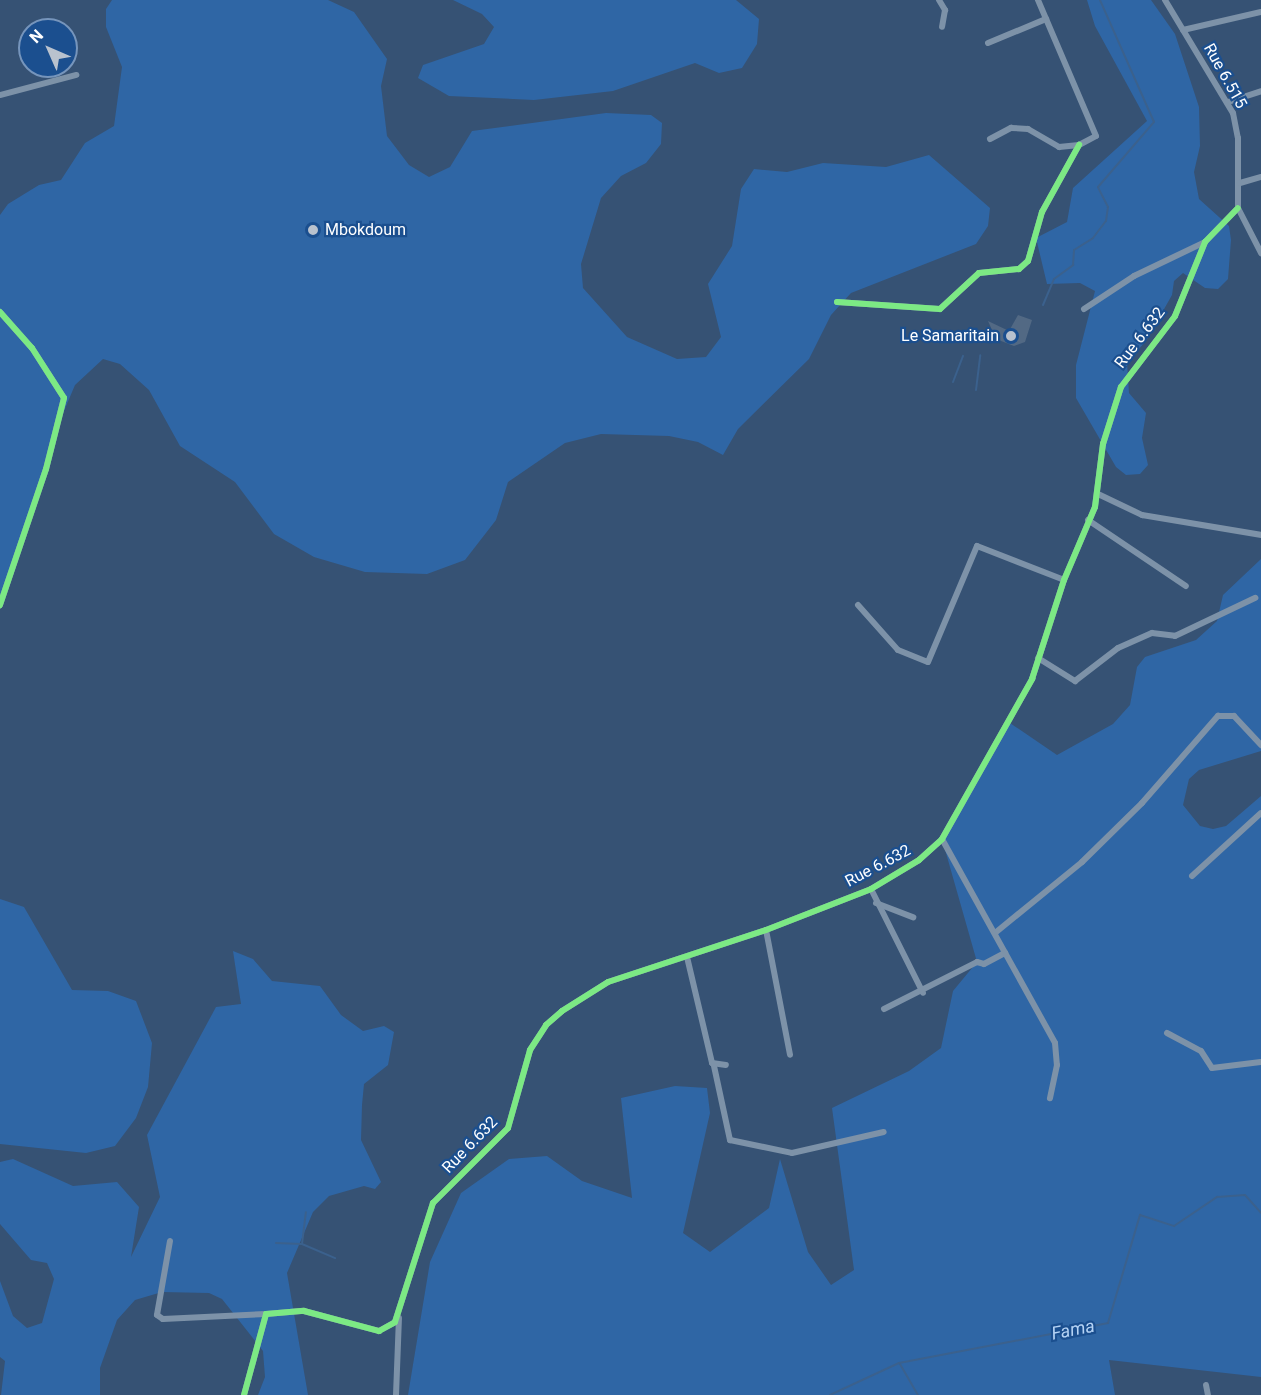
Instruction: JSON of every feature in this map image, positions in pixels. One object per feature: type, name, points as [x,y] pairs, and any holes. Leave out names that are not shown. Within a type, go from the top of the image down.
[{"type":"street","points":[[939,0],[945,10],[942,27]]},
{"type":"street","points":[[990,139],[1011,128],[1028,129],[1050,145],[1079,145],[1095,138],[1092,121],[1058,55],[1038,0]]},
{"type":"street","name":"Rue 6.515","points":[[1165,0],[1228,102],[1238,138],[1240,183],[1238,208]]},
{"type":"street","points":[[1183,30],[1261,12]]},
{"type":"street","points":[[988,44],[1046,19]]},
{"type":"street","points":[[0,96],[65,78]]},
{"type":"street","points":[[1228,102],[1261,91]]},
{"type":"street","points":[[837,302],[940,309],[979,273],[1019,269],[1028,261],[1042,212],[1079,145]]},
{"type":"street","points":[[1240,183],[1261,177]]},
{"type":"street","points":[[1238,208],[1261,253]]},
{"type":"street","name":"Rue 6.632","points":[[396,1395],[400,1315],[433,1203],[508,1128],[530,1050],[546,1025],[599,986],[765,930],[871,889],[920,860],[942,839],[1032,680],[1064,580],[1098,494],[1103,444],[1121,387],[1175,316],[1204,242],[1238,208]]},
{"type":"street","points":[[1084,309],[1134,276],[1204,242]]},
{"type":"street","points":[[0,312],[32,348],[64,398],[58,430],[0,605]]},
{"type":"street","points":[[1098,494],[1142,515],[1261,535]]},
{"type":"street","points":[[1088,520],[1186,586]]},
{"type":"street","points":[[858,605],[898,650],[928,662],[977,546],[1064,580]]},
{"type":"street","points":[[1038,658],[1075,681],[1118,648],[1152,633],[1175,636],[1255,598]]},
{"type":"street","points":[[995,933],[1082,862],[1142,803],[1218,716],[1234,716],[1261,745]]},
{"type":"street","points":[[1192,876],[1261,813]]},
{"type":"street","points":[[942,839],[1055,1043],[1057,1065],[1050,1098]]},
{"type":"street","points":[[871,889],[923,993]]},
{"type":"street","points":[[876,903],[913,917]]},
{"type":"street","points":[[765,930],[790,1055]]},
{"type":"street","points":[[884,1010],[923,993],[977,962],[984,964],[1005,953]]},
{"type":"street","points":[[687,957],[730,1140],[792,1153],[884,1132]]},
{"type":"street","points":[[1167,1033],[1201,1051],[1212,1068],[1261,1062]]},
{"type":"street","points":[[714,1066],[726,1065]]},
{"type":"street","points":[[170,1241],[157,1315],[163,1319],[304,1311],[379,1331],[400,1315]]},
{"type":"street","points":[[244,1395],[266,1314]]},
{"type":"street","points":[[1206,1385],[1208,1395]]},
{"type":"shaded area","points":[[112,0],[328,0],[354,12],[387,59],[381,86],[387,136],[409,165],[429,177],[450,167],[472,131],[606,113],[651,115],[662,123],[661,144],[646,163],[621,176],[601,198],[581,264],[583,288],[627,337],[677,359],[706,357],[721,337],[708,284],[732,246],[741,189],[754,169],[787,172],[823,163],[886,167],[929,155],[990,208],[988,226],[976,244],[851,293],[831,315],[809,359],[738,429],[723,455],[698,442],[669,436],[601,434],[565,443],[508,482],[496,520],[465,560],[427,574],[365,572],[314,557],[274,534],[235,482],[180,446],[149,390],[120,364],[103,359],[75,385],[64,411],[0,605],[0,215],[8,204],[39,185],[61,180],[85,143],[114,126],[122,67],[106,27],[106,9]]},
{"type":"shaded area","points":[[453,0],[736,0],[759,19],[757,44],[742,68],[719,73],[695,63],[613,91],[534,100],[449,96],[418,78],[423,65],[484,44],[494,27],[482,14]]},
{"type":"shaded area","points":[[1087,0],[1151,0],[1175,34],[1199,107],[1200,146],[1194,172],[1199,199],[1229,226],[1231,240],[1228,279],[1218,289],[1205,288],[1183,273],[1174,281],[1172,295],[1146,341],[1127,362],[1129,393],[1146,413],[1142,438],[1148,465],[1140,474],[1126,475],[1116,467],[1076,398],[1076,365],[1095,291],[1080,283],[1047,284],[1036,238],[1067,222],[1073,188],[1147,121],[1095,26]]},
{"type":"shaded area","points":[[1261,559],[1261,751],[1199,770],[1189,779],[1183,805],[1200,826],[1213,829],[1226,826],[1261,796],[1261,1377],[1109,1360],[1115,1395],[408,1395],[430,1262],[461,1193],[509,1159],[547,1156],[582,1181],[632,1198],[621,1098],[675,1086],[707,1088],[710,1113],[683,1233],[710,1252],[769,1208],[780,1159],[808,1252],[831,1285],[854,1270],[832,1108],[909,1071],[941,1048],[953,991],[977,962],[942,839],[1007,721],[1057,755],[1113,724],[1130,705],[1137,667],[1145,657],[1196,640],[1217,621],[1223,595]]},
{"type":"shaded area","points":[[0,899],[24,907],[72,990],[108,991],[136,1001],[152,1043],[148,1087],[136,1118],[115,1146],[86,1153],[0,1144]]},
{"type":"shaded area","points":[[233,951],[253,959],[272,981],[320,986],[341,1015],[363,1031],[384,1026],[394,1032],[388,1065],[364,1084],[362,1105],[361,1140],[381,1182],[375,1189],[364,1186],[329,1196],[313,1212],[287,1273],[308,1395],[258,1395],[265,1377],[263,1351],[222,1299],[209,1293],[162,1292],[135,1300],[117,1320],[100,1368],[100,1395],[1,1395],[5,1361],[0,1357],[0,1281],[13,1316],[27,1328],[42,1323],[54,1279],[47,1263],[31,1260],[0,1224],[0,1162],[13,1159],[73,1186],[117,1182],[139,1207],[131,1257],[160,1197],[147,1135],[216,1007],[241,1004]]},
{"type":"building","name":"Le Samaritain","points":[[1018,315],[1032,320],[1025,342],[1014,346],[996,339],[988,321],[1009,331]]},
{"type":"waterway","points":[[1043,305],[1054,279],[1073,265],[1074,250],[1093,238],[1106,221],[1108,207],[1098,187],[1154,122],[1100,0]]},
{"type":"waterway","points":[[976,390],[980,355]]},
{"type":"waterway","points":[[953,382],[963,356]]},
{"type":"waterway","name":"Fama","points":[[830,1395],[899,1363],[1108,1323],[1140,1215],[1174,1226],[1217,1197],[1245,1195],[1261,1213]]},
{"type":"waterway","points":[[302,1244],[306,1212]]},
{"type":"waterway","points":[[276,1243],[302,1244],[335,1258]]},
{"type":"waterway","points":[[900,1364],[918,1395]]},
{"type":"cycle path","points":[[837,302],[940,309],[979,273],[1019,269],[1028,261],[1042,212],[1079,145]]},
{"type":"cycle path","points":[[244,1395],[266,1314],[304,1311],[379,1331],[395,1322],[433,1203],[508,1128],[530,1050],[546,1025],[562,1011],[608,982],[766,930],[871,889],[919,860],[942,839],[1032,679],[1064,580],[1095,507],[1103,444],[1121,387],[1175,316],[1205,242],[1238,208]]},
{"type":"cycle path","points":[[0,312],[32,348],[64,398],[46,469],[0,605]]},
{"type":"place","name":"Mbokdoum","points":[[313,230]]},
{"type":"place","name":"Le Samaritain","points":[[1011,336]]}]
